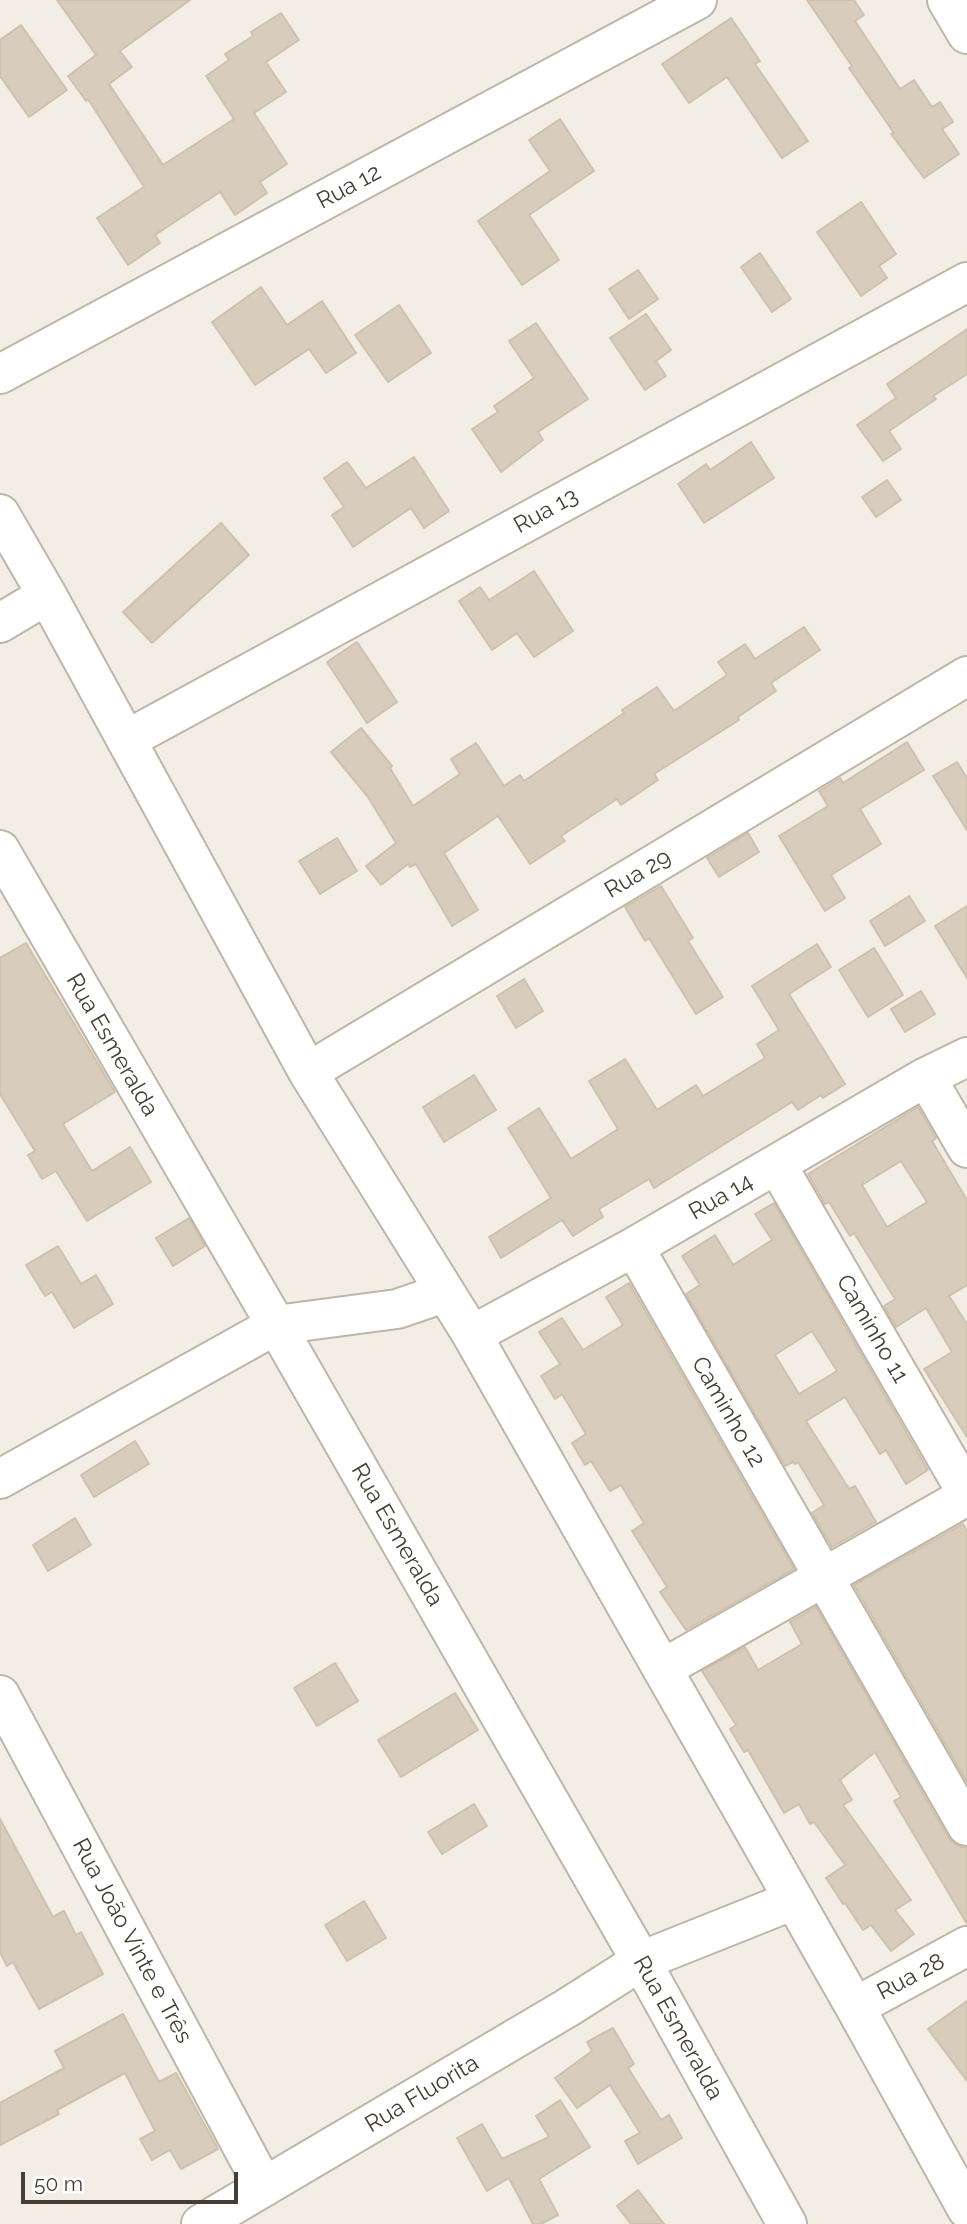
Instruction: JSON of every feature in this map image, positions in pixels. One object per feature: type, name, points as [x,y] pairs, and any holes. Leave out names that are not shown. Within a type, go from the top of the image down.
[{"type":"street","name":"Rua 12","points":[[0,374],[697,0]]},
{"type":"street","points":[[947,0],[967,34]]},
{"type":"street","name":"Rua 13","points":[[126,740],[967,282]]},
{"type":"street","points":[[0,514],[308,1072],[472,1335],[967,2209]]},
{"type":"street","points":[[0,623],[47,595]]},
{"type":"street","name":"Rua 29","points":[[308,1072],[967,676]]},
{"type":"street","name":"Rua Esmeralda","points":[[0,850],[641,1961],[787,2224]]},
{"type":"street","points":[[954,1069],[967,1148]]},
{"type":"street","name":"Rua 14","points":[[472,1335],[954,1069]]},
{"type":"street","name":"Caminho 11","points":[[777,1165],[967,1494]]},
{"type":"street","name":"Caminho 12","points":[[634,1247],[967,1826]]},
{"type":"street","points":[[0,1479],[276,1325],[397,1309],[444,1293]]},
{"type":"street","points":[[662,1669],[967,1494]]},
{"type":"street","name":"Rua João Vinte e Três","points":[[0,1695],[264,2187]]},
{"type":"street","name":"Rua Fluorita","points":[[201,2224],[568,2008],[641,1961],[794,1900]]},
{"type":"street","name":"Rua 28","points":[[855,2007],[967,1946]]},
{"type":"building","points":[[57,0],[190,0],[120,51],[132,67],[109,84],[163,165],[234,119],[206,76],[229,60],[225,54],[253,36],[251,32],[281,13],[299,40],[266,62],[286,92],[254,113],[287,164],[260,182],[267,193],[235,215],[220,192],[155,235],[160,243],[128,265],[97,218],[144,187],[88,99],[86,101],[68,76],[96,55]]},
{"type":"building","points":[[807,0],[854,0],[864,15],[855,21],[900,89],[914,80],[932,107],[940,102],[953,122],[942,129],[959,154],[924,178],[891,134],[894,133]]},
{"type":"building","points":[[731,18],[760,61],[755,64],[808,141],[782,158],[727,77],[689,103],[662,64]]},
{"type":"building","points":[[21,25],[67,90],[29,117],[0,76],[0,40]]},
{"type":"building","points":[[560,119],[594,171],[529,215],[559,260],[522,285],[478,221],[550,171],[529,140]]},
{"type":"building","points":[[861,202],[896,254],[879,266],[887,278],[861,296],[817,232]]},
{"type":"building","points":[[760,253],[791,299],[772,312],[741,267]]},
{"type":"building","points":[[638,270],[658,299],[629,319],[609,289]]},
{"type":"building","points":[[261,287],[287,325],[322,301],[356,353],[326,373],[309,349],[255,385],[212,322]]},
{"type":"building","points":[[399,305],[431,353],[388,382],[355,335]]},
{"type":"building","points":[[646,314],[671,350],[656,361],[666,376],[645,390],[610,338]]},
{"type":"building","points":[[536,323],[588,399],[538,432],[543,440],[501,472],[472,429],[498,412],[494,406],[534,378],[509,341]]},
{"type":"building","points":[[967,329],[967,374],[933,396],[936,399],[889,431],[901,449],[883,461],[857,425],[896,398],[887,384]]},
{"type":"building","points":[[751,442],[774,478],[704,523],[678,484],[706,464],[710,470]]},
{"type":"building","points":[[414,457],[449,511],[424,528],[411,508],[353,547],[332,515],[344,507],[324,478],[347,462],[366,488]]},
{"type":"building","points":[[887,480],[901,500],[876,517],[862,497]]},
{"type":"building","points":[[221,523],[249,555],[152,643],[123,612]]},
{"type":"building","points":[[534,571],[573,631],[534,657],[517,633],[492,650],[459,601],[480,587],[489,600]]},
{"type":"building","points":[[804,627],[820,650],[771,683],[776,691],[738,717],[739,720],[654,774],[658,780],[621,805],[617,799],[561,836],[565,841],[530,864],[498,816],[444,853],[478,910],[452,926],[416,864],[410,867],[408,864],[381,885],[366,866],[396,843],[368,797],[331,752],[361,728],[392,766],[390,768],[413,806],[460,774],[451,759],[476,743],[504,786],[520,775],[524,781],[624,713],[622,710],[657,687],[674,711],[727,675],[718,662],[745,644],[755,659]]},
{"type":"building","points":[[357,642],[397,702],[367,723],[327,662]]},
{"type":"building","points":[[907,742],[924,770],[860,809],[881,844],[831,875],[845,898],[825,911],[779,836],[828,806],[819,791],[840,778],[843,783]]},
{"type":"building","points":[[957,762],[967,778],[967,830],[933,776]]},
{"type":"building","points":[[748,833],[759,852],[719,877],[707,858]]},
{"type":"building","points":[[337,838],[357,871],[320,894],[299,861]]},
{"type":"building","points":[[661,886],[693,938],[688,941],[723,997],[696,1014],[649,938],[645,941],[625,907]]},
{"type":"building","points":[[909,896],[925,921],[885,946],[870,921]]},
{"type":"building","points":[[967,906],[967,978],[935,926]]},
{"type":"building","points":[[26,943],[115,1092],[63,1124],[92,1171],[130,1147],[151,1182],[87,1221],[56,1171],[42,1179],[28,1155],[35,1151],[0,1094],[0,958]]},
{"type":"building","points":[[817,944],[831,967],[789,994],[845,1084],[798,1110],[792,1102],[654,1188],[649,1179],[599,1209],[603,1217],[573,1236],[562,1220],[501,1258],[489,1237],[551,1198],[508,1128],[539,1108],[571,1159],[618,1129],[589,1081],[625,1059],[657,1110],[696,1085],[703,1096],[765,1058],[757,1044],[779,1030],[752,986]]},
{"type":"building","points":[[874,948],[903,995],[868,1017],[839,970]]},
{"type":"building","points":[[524,979],[543,1011],[516,1028],[497,996]]},
{"type":"building","points":[[921,991],[935,1014],[905,1032],[891,1009]]},
{"type":"building","points":[[474,1075],[496,1110],[444,1142],[423,1107]]},
{"type":"building","points":[[918,1107],[936,1138],[932,1141],[967,1200],[967,1285],[949,1296],[967,1324],[967,1437],[924,1369],[952,1352],[926,1308],[896,1327],[884,1306],[895,1299],[854,1233],[850,1236],[829,1202],[825,1204],[808,1174]],"holes":[[[901,1161],[927,1202],[887,1227],[862,1185]]]},
{"type":"building","points":[[774,1203],[928,1470],[906,1484],[886,1450],[880,1454],[845,1397],[806,1421],[849,1489],[855,1486],[876,1522],[832,1547],[812,1513],[824,1505],[798,1462],[785,1466],[686,1294],[700,1285],[682,1256],[715,1235],[733,1265],[772,1240],[755,1214]],"holes":[[[812,1331],[837,1371],[799,1394],[775,1355]]]},
{"type":"building","points":[[189,1218],[205,1246],[173,1266],[156,1238]]},
{"type":"building","points":[[58,1246],[81,1284],[96,1275],[113,1304],[74,1328],[52,1292],[45,1296],[26,1265]]},
{"type":"building","points":[[629,1283],[794,1569],[686,1630],[660,1592],[667,1587],[632,1531],[644,1523],[621,1485],[610,1491],[591,1461],[585,1465],[572,1443],[586,1434],[562,1394],[555,1399],[541,1376],[560,1364],[539,1332],[562,1318],[583,1350],[623,1325],[606,1297]]},
{"type":"building","points":[[135,1441],[149,1464],[94,1497],[81,1475]]},
{"type":"building","points":[[75,1518],[91,1545],[48,1571],[33,1545]]},
{"type":"building","points":[[963,1524],[967,1531],[967,1782],[854,1585]]},
{"type":"building","points":[[816,1607],[948,1837],[957,1845],[967,1848],[967,1924],[894,1801],[901,1797],[875,1752],[840,1780],[852,1800],[843,1805],[911,1900],[895,1910],[914,1934],[891,1951],[871,1925],[863,1930],[845,1903],[843,1904],[826,1878],[845,1865],[814,1822],[810,1824],[799,1804],[784,1813],[748,1750],[744,1752],[730,1729],[736,1725],[702,1671],[745,1647],[758,1670],[802,1644],[790,1622]]},
{"type":"building","points":[[335,1663],[358,1701],[317,1726],[294,1688]]},
{"type":"building","points":[[455,1693],[478,1730],[401,1777],[378,1740]]},
{"type":"building","points":[[474,1804],[487,1826],[442,1854],[428,1832]]},
{"type":"building","points":[[0,1819],[53,1917],[64,1911],[76,1935],[81,1932],[103,1974],[39,2009],[13,1962],[7,1966],[0,1952]]},
{"type":"building","points":[[364,1901],[386,1938],[347,1961],[325,1925]]},
{"type":"building","points":[[967,2001],[967,2081],[928,2029]]},
{"type":"building","points":[[123,2014],[159,2082],[176,2073],[218,2149],[181,2169],[170,2150],[152,2160],[140,2139],[155,2131],[125,2073],[57,2110],[59,2114],[0,2145],[0,2103],[64,2068],[55,2051]]},
{"type":"building","points":[[613,2028],[634,2064],[628,2068],[661,2120],[669,2115],[682,2138],[638,2164],[625,2141],[640,2133],[610,2085],[577,2108],[555,2078],[592,2051],[587,2042]]},
{"type":"building","points":[[560,2100],[590,2147],[539,2179],[558,2215],[541,2224],[533,2224],[509,2178],[487,2191],[457,2138],[482,2124],[502,2159],[549,2137],[536,2116]]},
{"type":"building","points":[[638,2190],[664,2224],[631,2224],[617,2206]]}]
